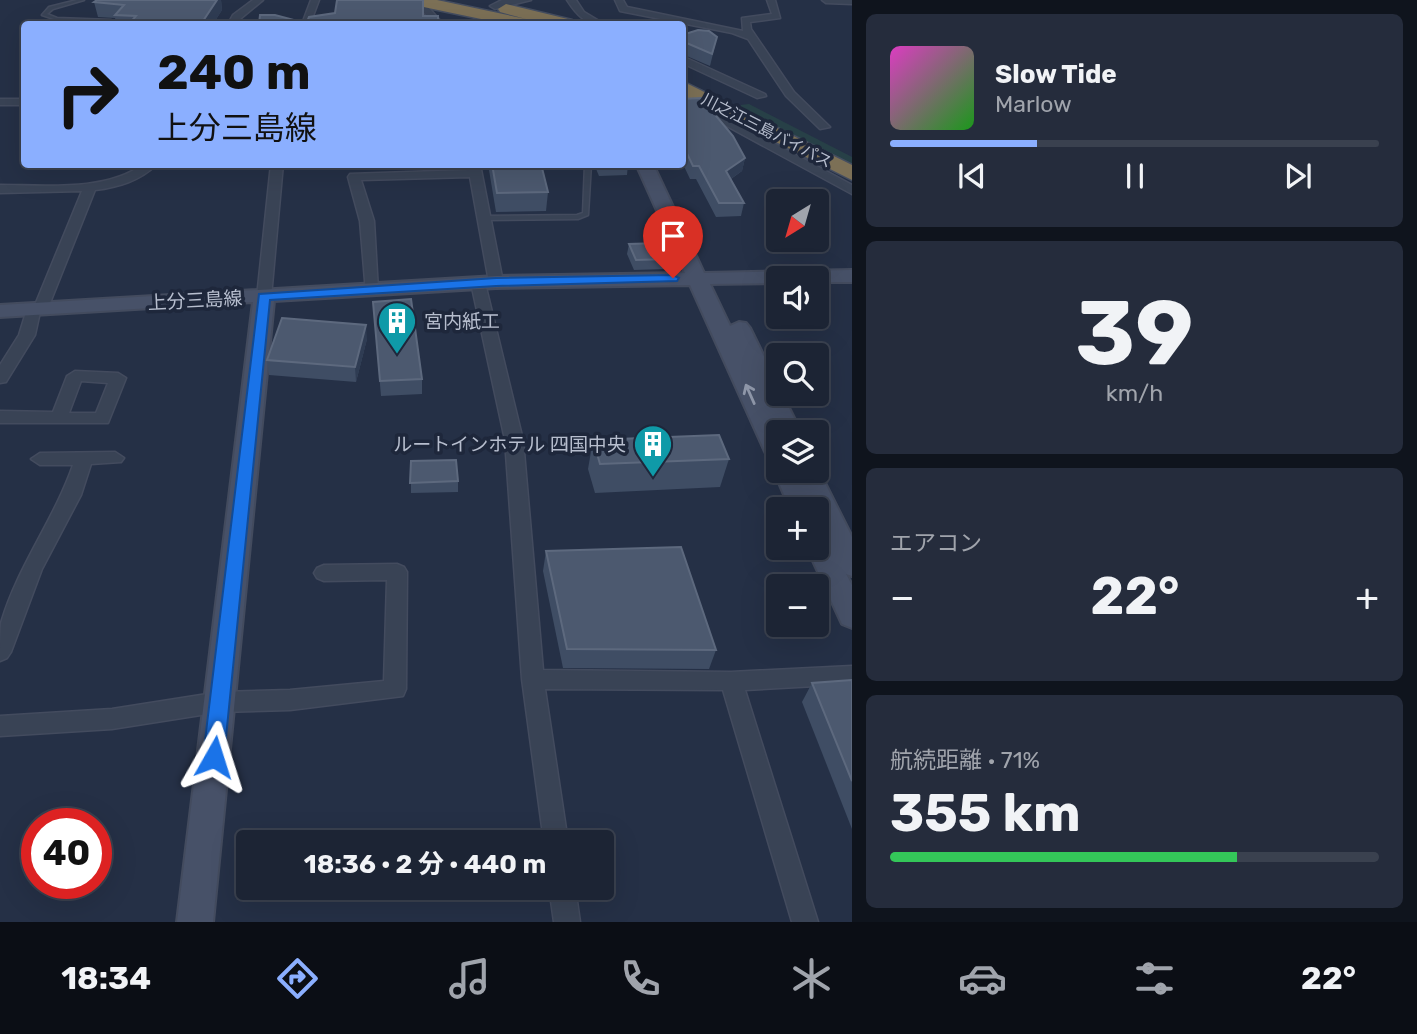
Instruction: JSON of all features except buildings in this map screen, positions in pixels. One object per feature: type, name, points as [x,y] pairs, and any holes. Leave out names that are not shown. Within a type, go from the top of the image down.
[{"type":"highway","points":[[415,0],[512,21]]},
{"type":"highway","points":[[470,0],[552,21]]},
{"type":"highway","points":[[553,2],[562,21]]},
{"type":"highway","name":"川之江三島バイパス","points":[[686,70],[769,96],[808,131],[852,153]]},
{"type":"highway","name":"川之江三島バイパス","points":[[686,90],[852,174]]},
{"type":"main road","points":[[647,168],[783,420]]},
{"type":"main road","points":[[660,168],[766,424]]},
{"type":"main road","name":"上分三島線","points":[[0,311],[487,283],[852,276]]},
{"type":"main road","points":[[195,922],[264,297]]},
{"type":"main road","points":[[813,483],[852,565]]},
{"type":"main road","points":[[826,560],[852,616]]},
{"type":"street","points":[[234,21],[259,0]]},
{"type":"street","points":[[307,21],[315,0]]},
{"type":"street","points":[[415,0],[436,21]]},
{"type":"street","points":[[495,6],[507,1],[527,0]]},
{"type":"street","points":[[571,0],[581,14],[593,21]]},
{"type":"street","points":[[619,0],[623,9],[677,21]]},
{"type":"street","points":[[769,96],[745,20],[777,16],[771,0]]},
{"type":"street","points":[[826,0],[852,1]]},
{"type":"street","points":[[686,23],[750,37]]},
{"type":"street","points":[[686,61],[769,96],[824,127],[808,131]]},
{"type":"street","points":[[0,102],[21,102]]},
{"type":"street","points":[[720,106],[716,116],[852,190]]},
{"type":"street","points":[[0,189],[91,185],[134,178],[142,175],[147,168]]},
{"type":"street","points":[[264,297],[277,168]]},
{"type":"street","points":[[372,290],[367,221],[354,177],[442,181],[475,169],[484,218],[487,283],[514,440],[533,679],[554,830]]},
{"type":"street","points":[[0,378],[27,335],[91,185]]},
{"type":"street","points":[[0,418],[59,418]]},
{"type":"street","points":[[40,459],[115,458]]},
{"type":"street","points":[[0,652],[32,569],[72,495],[84,459]]},
{"type":"street","points":[[0,726],[112,719],[219,702],[290,700],[395,689],[397,572],[324,573]]},
{"type":"street","points":[[533,679],[731,681],[852,675]]},
{"type":"street","points":[[731,681],[805,922]]},
{"type":"street","points":[[564,900],[568,922]]},
{"type":"lane","points":[[82,0],[44,13],[50,18],[111,21]]},
{"type":"lane","points":[[70,19],[76,13]]},
{"type":"lane","points":[[484,218],[578,217],[586,214],[588,168]]},
{"type":"green space","points":[[749,104],[852,157],[852,169],[740,109],[741,105]]},
{"type":"place","name":"宮内紙工","points":[[397,355]]},
{"type":"place","name":"ルートインホテル 四国中央","points":[[653,478]]},
{"type":"route","points":[[214,757],[264,297],[496,282],[673,278]]}]
